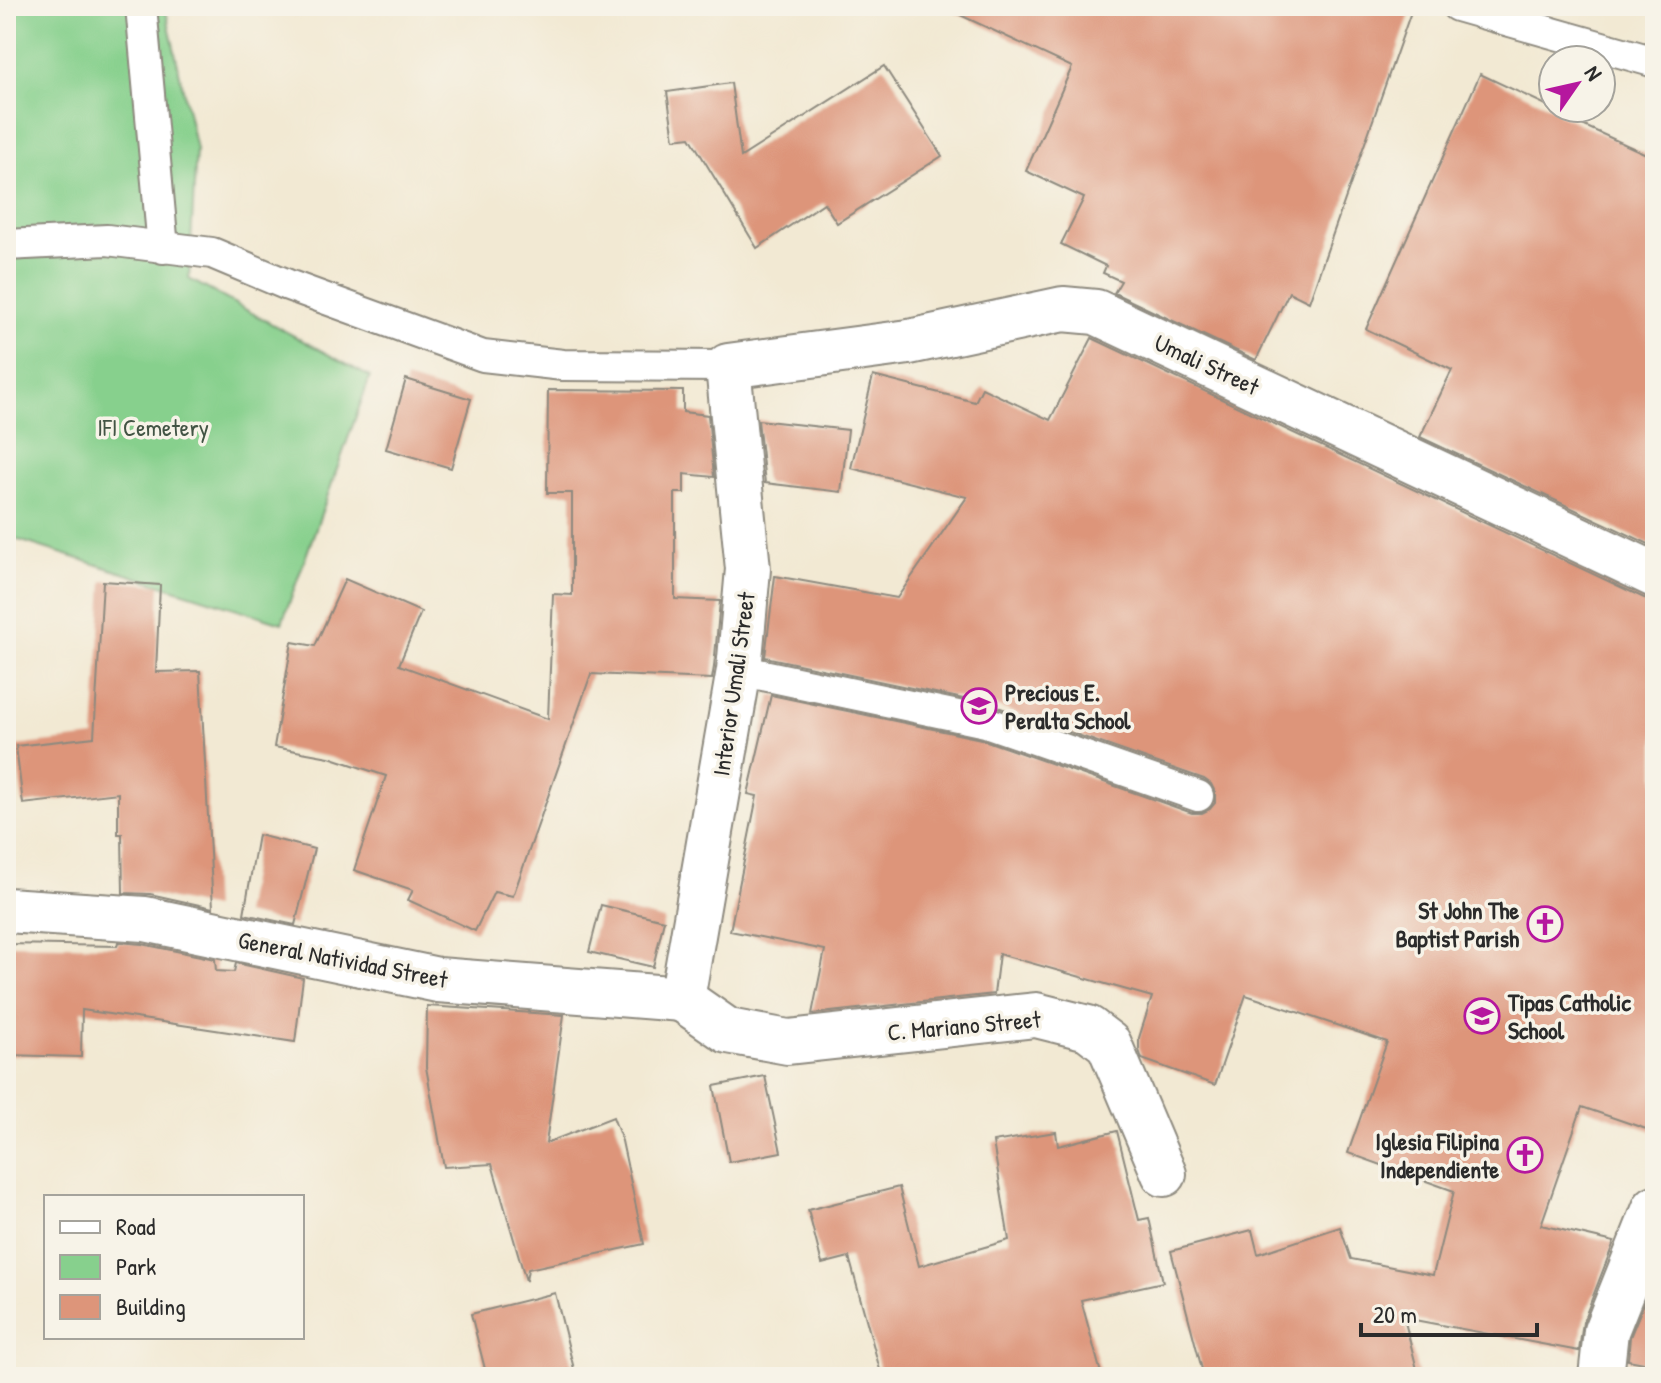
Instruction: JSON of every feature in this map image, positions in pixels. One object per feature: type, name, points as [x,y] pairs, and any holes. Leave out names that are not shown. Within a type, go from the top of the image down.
[{"type":"street","name":"Umali Street","points":[[728,366],[909,342],[1063,309],[1096,312],[1655,575]]},
{"type":"street","name":"Interior Umali Street","points":[[682,999],[739,670],[748,569],[728,366]]},
{"type":"street","name":"General Natividad Street","points":[[6,910],[145,919],[438,980],[682,999]]},
{"type":"street","name":"C. Mariano Street","points":[[682,999],[728,1031],[788,1042],[1036,1015],[1088,1028],[1109,1044],[1164,1174]]},
{"type":"street","points":[[1601,1377],[1606,1331],[1655,1208]]},
{"type":"lane","points":[[141,6],[163,248]]},
{"type":"lane","points":[[1457,6],[1655,62]]},
{"type":"lane","points":[[6,245],[107,240],[212,253],[288,285],[483,356],[563,365],[728,366]]},
{"type":"lane","points":[[739,670],[986,722],[1198,796]]},
{"type":"green space","name":"IFI Cemetery","points":[[6,6],[165,6],[196,149],[189,279],[370,377],[282,623],[6,536]]},
{"type":"building","points":[[941,6],[1413,6],[1309,302],[1289,292],[1256,360],[1114,293],[1121,281],[1103,273],[1106,266],[1061,244],[1084,198],[1026,171],[1072,67]]},
{"type":"building","points":[[884,66],[942,156],[837,223],[824,203],[757,248],[690,137],[674,139],[667,92],[731,83],[741,157]]},
{"type":"building","points":[[1480,74],[1537,101],[1537,124],[1580,124],[1655,158],[1655,547],[1420,437],[1452,370],[1366,329]]},
{"type":"building","points":[[1092,338],[1644,598],[1655,600],[1655,1132],[1582,1107],[1541,1225],[1614,1242],[1583,1322],[1579,1351],[1404,1318],[1419,1377],[1204,1377],[1171,1251],[1252,1230],[1258,1254],[1340,1227],[1351,1259],[1433,1275],[1454,1191],[1348,1153],[1387,1042],[1246,995],[1215,1085],[1142,1059],[1139,1038],[1152,997],[999,954],[994,994],[812,1014],[825,950],[730,931],[757,796],[748,794],[771,695],[981,739],[1192,813],[1202,813],[1215,803],[1215,792],[1204,779],[992,705],[765,657],[775,576],[897,598],[967,497],[851,468],[873,376],[975,402],[982,388],[1050,420]]},
{"type":"building","points":[[406,379],[471,399],[451,468],[386,449]]},
{"type":"building","points":[[548,390],[683,391],[683,412],[708,415],[714,477],[684,474],[684,493],[675,493],[675,599],[720,601],[714,667],[712,679],[591,674],[513,896],[494,892],[475,931],[408,900],[413,890],[354,870],[386,776],[329,757],[274,747],[292,642],[315,646],[345,579],[421,612],[399,665],[548,719],[553,594],[572,595],[572,493],[547,493]]},
{"type":"building","points":[[758,420],[848,430],[841,492],[765,483]]},
{"type":"building","points":[[103,581],[160,585],[156,672],[200,671],[213,908],[150,894],[123,893],[118,793],[23,804],[16,746],[94,737]]},
{"type":"building","points":[[258,835],[314,849],[295,925],[244,914]]},
{"type":"building","points":[[601,905],[664,920],[653,967],[589,952]]},
{"type":"building","points":[[118,942],[215,959],[216,971],[234,972],[236,963],[303,978],[295,1042],[82,1010],[81,1057],[6,1055],[6,944],[117,946]]},
{"type":"building","points":[[427,1006],[564,1015],[546,1143],[613,1117],[622,1141],[644,1244],[528,1269],[526,1281],[492,1164],[444,1167],[426,1067]]},
{"type":"building","points":[[765,1076],[781,1152],[729,1162],[714,1086]]},
{"type":"building","points":[[1117,1131],[1139,1220],[1149,1218],[1163,1282],[1081,1300],[1102,1377],[882,1377],[849,1257],[822,1264],[808,1210],[899,1187],[919,1266],[1009,1240],[993,1142],[1056,1132],[1058,1146]]},
{"type":"building","points":[[1655,1276],[1655,1365],[1628,1360],[1630,1337]]},
{"type":"building","points":[[555,1293],[576,1377],[487,1377],[471,1314]]},
{"type":"place","name":"Precious E. Peralta School","points":[[979,706]]},
{"type":"place","name":"St John The Baptist Parish","points":[[1545,924]]},
{"type":"place","name":"Tipas Catholic School","points":[[1482,1016]]},
{"type":"place","name":"Iglesia Filipina Independiente","points":[[1525,1155]]}]
